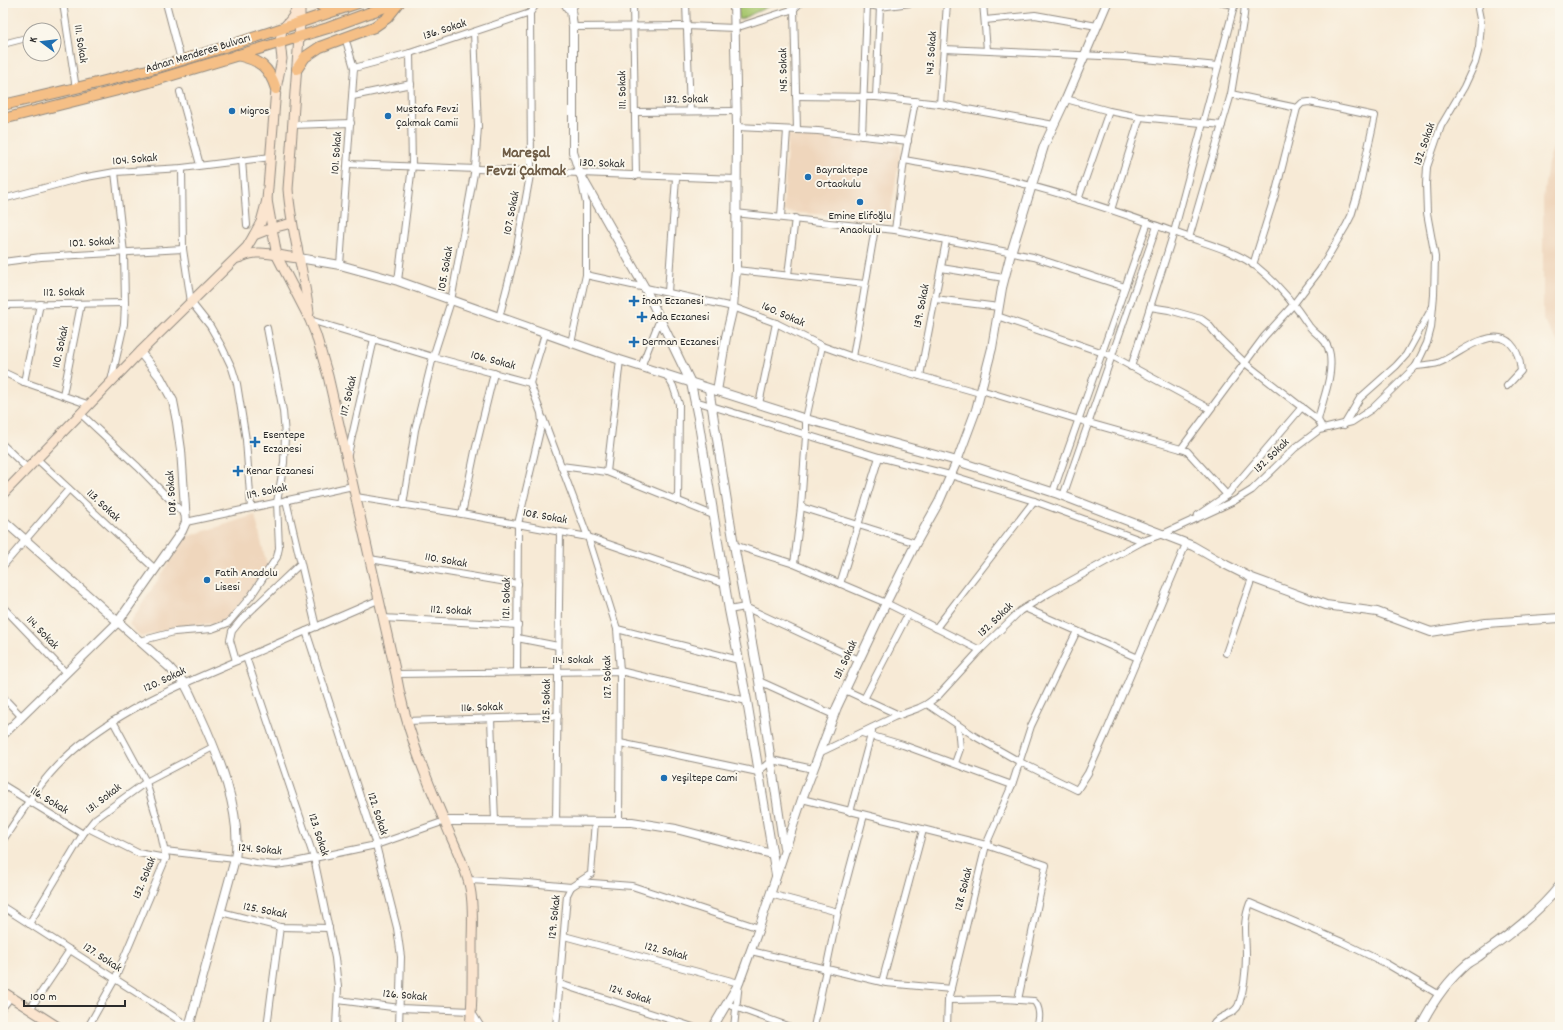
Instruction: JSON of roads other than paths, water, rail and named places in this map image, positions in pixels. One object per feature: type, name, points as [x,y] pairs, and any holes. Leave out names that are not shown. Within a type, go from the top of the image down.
[{"type":"main road","points":[[299,3],[300,23],[288,189],[292,223],[307,296],[310,320]]},
{"type":"main road","points":[[3,494],[140,352],[247,247],[261,222],[267,200],[276,89],[282,58],[280,42],[282,29],[292,19],[299,3]]},
{"type":"main road","points":[[317,3],[322,6],[338,10]]},
{"type":"main road","name":"Adnan Menderes Bulvarı","points":[[3,105],[76,89],[181,60],[282,29],[358,3]]},
{"type":"main road","name":"Adnan Menderes Bulvarı","points":[[3,119],[146,83],[298,37],[398,3]]},
{"type":"main road","points":[[297,69],[306,57],[320,47],[374,27],[387,18],[398,3]]},
{"type":"main road","points":[[237,55],[253,60],[268,71],[272,77],[276,89]]},
{"type":"main road","points":[[267,200],[277,256],[310,320],[328,376],[396,674],[400,701],[412,742],[462,862],[468,880],[472,919],[470,1027]]},
{"type":"main road","points":[[254,235],[272,228],[292,223]]},
{"type":"main road","points":[[236,258],[258,253],[269,253],[277,256],[299,258]]},
{"type":"main road","points":[[3,992],[58,1027]]},
{"type":"street","name":"111. Sokak","points":[[63,3],[76,89]]},
{"type":"street","points":[[166,3],[181,60]]},
{"type":"street","points":[[530,13],[537,3]]},
{"type":"street","points":[[565,3],[568,8],[572,6],[573,152],[580,174],[586,203],[586,275],[571,343]]},
{"type":"street","name":"111. Sokak","points":[[633,3],[636,176]]},
{"type":"street","points":[[686,3],[690,111]]},
{"type":"street","points":[[718,391],[726,337],[733,307],[736,270],[735,213],[737,110],[734,3]]},
{"type":"street","points":[[573,27],[686,26],[735,28],[794,9],[800,3]]},
{"type":"street","points":[[856,3],[880,7],[910,3]]},
{"type":"street","name":"143. Sokak","points":[[940,104],[947,3]]},
{"type":"street","points":[[983,3],[987,50]]},
{"type":"street","name":"131. Sokak","points":[[714,1027],[739,983],[802,799],[834,715],[886,603],[938,502],[957,461],[981,392],[992,348],[1004,278],[1010,253],[1044,146],[1107,3]]},
{"type":"street","points":[[1131,367],[1174,232],[1235,4],[1223,3]]},
{"type":"street","points":[[1189,238],[1231,94],[1244,15],[1244,3]]},
{"type":"street","name":"132. Sokak","points":[[820,753],[899,715],[927,704],[939,695],[980,650],[1025,608],[1143,541],[1180,527],[1234,501],[1252,490],[1295,448],[1320,430],[1352,422],[1372,409],[1416,366],[1431,328],[1433,305],[1435,258],[1427,213],[1427,167],[1442,126],[1464,87],[1479,48],[1481,24],[1478,9],[1480,3]]},
{"type":"street","points":[[862,136],[867,5]]},
{"type":"street","points":[[876,98],[880,7]]},
{"type":"street","name":"145. Sokak","points":[[794,9],[796,130]]},
{"type":"street","name":"136. Sokak","points":[[354,68],[410,53],[530,13]]},
{"type":"street","name":"107. Sokak","points":[[499,318],[516,252],[531,170],[530,13]]},
{"type":"street","points":[[985,20],[1035,14],[1097,26]]},
{"type":"street","name":"105. Sokak","points":[[403,505],[415,430],[433,356],[451,301],[475,168],[478,127],[474,32]]},
{"type":"street","points":[[3,44],[22,39]]},
{"type":"street","name":"101. Sokak","points":[[340,265],[354,68],[347,44]]},
{"type":"street","points":[[944,49],[1124,57],[1218,66]]},
{"type":"street","points":[[398,281],[412,166],[410,53]]},
{"type":"street","points":[[353,96],[411,84]]},
{"type":"street","points":[[180,92],[200,165]]},
{"type":"street","points":[[1231,94],[1297,108]]},
{"type":"street","points":[[796,96],[864,97],[915,101],[940,104],[1054,125]]},
{"type":"street","points":[[1066,99],[1109,111],[1140,117],[1222,125]]},
{"type":"street","points":[[895,230],[904,160],[915,101]]},
{"type":"street","points":[[1227,495],[1187,451],[1181,449],[1264,337],[1293,305],[1320,270],[1351,216],[1358,193],[1375,116],[1309,102],[1302,103],[1297,108],[1276,195],[1253,265]]},
{"type":"street","name":"132. Sokak","points":[[635,112],[737,110]]},
{"type":"street","points":[[1078,200],[1109,111]]},
{"type":"street","points":[[1111,210],[1140,117]]},
{"type":"street","points":[[292,125],[351,123]]},
{"type":"street","points":[[737,127],[796,130],[908,141]]},
{"type":"street","points":[[781,217],[787,130]]},
{"type":"street","name":"104. Sokak","points":[[3,199],[81,178],[115,172],[182,168],[271,157]]},
{"type":"street","points":[[242,160],[247,225]]},
{"type":"street","points":[[904,160],[968,171],[1078,200],[1148,222],[1220,248],[1253,265],[1275,284],[1312,330],[1322,338],[1326,344],[1330,354],[1330,370],[1328,384],[1318,420]]},
{"type":"street","name":"130. Sokak","points":[[348,164],[531,170],[580,174],[676,178],[736,179]]},
{"type":"street","points":[[182,168],[183,249],[191,302],[210,326],[222,347],[238,384],[246,440],[251,508]]},
{"type":"street","points":[[110,384],[124,324],[125,303],[124,253],[115,172]]},
{"type":"street","points":[[580,174],[645,288],[691,383],[729,610],[747,701],[776,878]]},
{"type":"street","points":[[668,292],[676,178]]},
{"type":"street","points":[[735,213],[795,218],[895,230],[1033,257],[1125,287]]},
{"type":"street","points":[[788,275],[795,218]]},
{"type":"street","points":[[1053,492],[1148,222]]},
{"type":"street","points":[[1063,496],[1157,226]]},
{"type":"street","points":[[853,357],[875,228]]},
{"type":"street","name":"139. Sokak","points":[[920,376],[946,241]]},
{"type":"street","name":"102. Sokak","points":[[3,262],[41,257],[183,249]]},
{"type":"street","points":[[299,258],[340,265],[398,281],[499,318],[667,376],[806,419],[957,461],[1053,492],[1163,534],[1186,544],[1252,578],[1326,605],[1377,612],[1431,632],[1486,623],[1560,618]]},
{"type":"street","points":[[941,268],[1004,278]]},
{"type":"street","points":[[736,270],[865,284]]},
{"type":"street","name":"160. Sokak","points":[[586,275],[733,307],[776,323],[822,346],[853,357],[1181,449]]},
{"type":"street","points":[[935,299],[998,312],[1112,356],[1210,409]]},
{"type":"street","name":"112. Sokak","points":[[3,305],[125,303]]},
{"type":"street","points":[[24,382],[40,304]]},
{"type":"street","name":"110. Sokak","points":[[63,395],[82,304]]},
{"type":"street","points":[[1344,425],[1360,398],[1396,366],[1406,355],[1433,305]]},
{"type":"street","points":[[1150,307],[1169,310],[1200,319],[1208,324],[1220,339],[1245,363],[1318,420],[1323,429]]},
{"type":"street","points":[[641,367],[660,318]]},
{"type":"street","name":"106. Sokak","points":[[310,320],[530,383]]},
{"type":"street","points":[[759,404],[776,323]]},
{"type":"street","points":[[140,641],[174,632],[212,629],[228,623],[270,570],[277,558],[280,548],[277,502],[284,463],[285,435],[283,411],[268,328]]},
{"type":"street","points":[[518,524],[542,422],[541,413],[530,383],[545,334]]},
{"type":"street","points":[[1416,366],[1437,363],[1482,340],[1495,338],[1508,340],[1520,358],[1521,371],[1506,386]]},
{"type":"street","name":"117. Sokak","points":[[347,458],[374,339]]},
{"type":"street","points":[[794,564],[806,436],[806,419],[822,346]]},
{"type":"street","name":"108. Sokak","points":[[118,622],[182,530],[186,519],[179,436],[173,401],[160,377],[140,352]]},
{"type":"street","points":[[607,472],[620,360]]},
{"type":"street","points":[[3,372],[24,382],[90,405]]},
{"type":"street","points":[[462,514],[475,451],[494,373]]},
{"type":"street","points":[[667,376],[673,386],[679,404],[678,501]]},
{"type":"street","points":[[709,389],[734,545],[760,681],[784,851]]},
{"type":"street","points":[[695,401],[806,436],[950,475],[1034,501],[1143,541]]},
{"type":"street","points":[[1180,527],[1227,495],[1302,407]]},
{"type":"street","name":"127. Sokak","points":[[541,413],[588,537],[617,629],[620,671],[619,822]]},
{"type":"street","points":[[81,414],[138,467],[186,519]]},
{"type":"street","points":[[3,445],[28,469]]},
{"type":"street","points":[[840,584],[879,457]]},
{"type":"street","name":"113. Sokak","points":[[37,459],[154,569]]},
{"type":"street","points":[[561,466],[607,472],[713,515]]},
{"type":"street","name":"119. Sokak","points":[[186,519],[251,508],[353,486]]},
{"type":"street","points":[[3,566],[69,489]]},
{"type":"street","name":"108. Sokak","points":[[356,497],[462,514],[588,537],[725,584]]},
{"type":"street","points":[[286,500],[316,627]]},
{"type":"street","points":[[936,628],[1034,501]]},
{"type":"street","points":[[800,507],[916,543]]},
{"type":"street","points":[[3,520],[170,667],[184,683],[213,747],[230,794],[234,813],[237,849],[189,1027]]},
{"type":"street","name":"121. Sokak","points":[[517,672],[518,524]]},
{"type":"street","name":"125. Sokak","points":[[556,822],[560,532]]},
{"type":"street","points":[[927,704],[958,726],[1020,762],[1077,790],[1088,773],[1186,544]]},
{"type":"street","points":[[734,545],[794,564],[886,603],[980,650]]},
{"type":"street","name":"110. Sokak","points":[[370,559],[518,584]]},
{"type":"street","points":[[236,661],[230,640],[232,631],[241,620],[300,564]]},
{"type":"street","points":[[1226,654],[1252,578]]},
{"type":"street","name":"120. Sokak","points":[[3,840],[47,776],[64,759],[113,721],[141,704],[184,683],[378,600]]},
{"type":"street","points":[[729,610],[745,606],[859,660]]},
{"type":"street","name":"114. Sokak","points":[[3,607],[66,673]]},
{"type":"street","points":[[1025,608],[1138,658]]},
{"type":"street","points":[[864,699],[908,614]]},
{"type":"street","name":"112. Sokak","points":[[382,618],[518,625]]},
{"type":"street","points":[[3,735],[118,622]]},
{"type":"street","points":[[617,629],[739,660]]},
{"type":"street","name":"122. Sokak","points":[[306,631],[376,845],[397,928],[400,957],[399,1027]]},
{"type":"street","name":"128. Sokak","points":[[947,1027],[948,1000],[986,846],[1012,785],[1020,762],[1024,744],[1040,704],[1077,631]]},
{"type":"street","points":[[517,638],[558,646]]},
{"type":"street","name":"123. Sokak","points":[[246,657],[314,858],[335,958],[338,988],[336,1027]]},
{"type":"street","name":"114. Sokak","points":[[396,674],[620,671],[747,701]]},
{"type":"street","points":[[760,681],[834,715]]},
{"type":"street","points":[[845,690],[899,715]]},
{"type":"street","points":[[3,697],[21,716]]},
{"type":"street","name":"116. Sokak","points":[[406,721],[558,716]]},
{"type":"street","points":[[491,719],[495,821]]},
{"type":"street","name":"132. Sokak","points":[[88,1027],[115,980],[166,858],[159,825],[146,782],[113,721]]},
{"type":"street","points":[[955,764],[960,749],[958,726]]},
{"type":"street","points":[[850,812],[873,727]]},
{"type":"street","points":[[862,733],[871,734],[1012,785]]},
{"type":"street","points":[[620,743],[758,772]]},
{"type":"street","name":"131. Sokak","points":[[29,924],[83,834],[95,819],[146,782],[213,747]]},
{"type":"street","points":[[772,760],[814,769]]},
{"type":"street","points":[[758,772],[772,760]]},
{"type":"street","name":"116. Sokak","points":[[3,785],[83,834]]},
{"type":"street","points":[[802,799],[986,846],[1046,865],[1018,1000]]},
{"type":"street","points":[[814,1027],[838,912],[864,815]]},
{"type":"street","points":[[445,821],[619,822],[676,829],[772,854]]},
{"type":"street","name":"124. Sokak","points":[[165,851],[275,865],[376,845],[445,821]]},
{"type":"street","name":"129. Sokak","points":[[556,1027],[568,894],[571,887],[591,874],[595,821]]},
{"type":"street","points":[[88,828],[138,853],[166,858]]},
{"type":"street","points":[[882,982],[923,830]]},
{"type":"street","points":[[468,880],[528,882],[571,887]]},
{"type":"street","points":[[579,882],[636,887],[759,928]]},
{"type":"street","points":[[1420,1027],[1438,994],[1468,964],[1511,931],[1554,893],[1560,885]]},
{"type":"street","points":[[770,894],[838,912]]},
{"type":"street","points":[[1212,1027],[1218,1018],[1235,1010],[1239,1002],[1246,955],[1244,931],[1250,903],[1342,942],[1380,961],[1438,994]]},
{"type":"street","name":"127. Sokak","points":[[3,907],[189,1027]]},
{"type":"street","name":"125. Sokak","points":[[221,912],[280,927],[329,928]]},
{"type":"street","points":[[267,1027],[280,927]]},
{"type":"street","name":"122. Sokak","points":[[564,936],[739,983]]},
{"type":"street","points":[[30,1009],[70,950]]},
{"type":"street","points":[[751,951],[882,982],[951,989]]},
{"type":"street","points":[[734,1027],[739,983]]},
{"type":"street","name":"124. Sokak","points":[[560,984],[693,1027]]},
{"type":"street","points":[[3,1007],[11,997]]},
{"type":"street","name":"126. Sokak","points":[[338,1000],[400,1008],[471,1011]]},
{"type":"street","points":[[948,1000],[1034,1001],[1037,1004],[1039,1020],[1036,1027]]},
{"type":"street","points":[[727,1004],[790,1027]]},
{"type":"street","points":[[471,1011],[481,1027]]},
{"type":"place","name":"Migros","points":[[232,111]]},
{"type":"place","name":"Mustafa Fevzi Çakmak Camii","points":[[388,116]]},
{"type":"place","name":"Bayraktepe Ortaokulu","points":[[808,177]]},
{"type":"place","name":"Emine Elifoğlu Anaokulu","points":[[860,202]]},
{"type":"place","name":"İnan Eczanesi","points":[[634,301]]},
{"type":"place","name":"Ada Eczanesi","points":[[642,317]]},
{"type":"place","name":"Derman Eczanesi","points":[[634,342]]},
{"type":"place","name":"Esentepe Eczanesi","points":[[255,442]]},
{"type":"place","name":"Kenar Eczanesi","points":[[238,471]]},
{"type":"place","name":"Fatih Anadolu Lisesi","points":[[207,580]]},
{"type":"place","name":"Yeşiltepe Cami","points":[[664,778]]},
{"type":"district","name":"Mareşal Fevzi Çakmak","points":[[526,162]]}]
